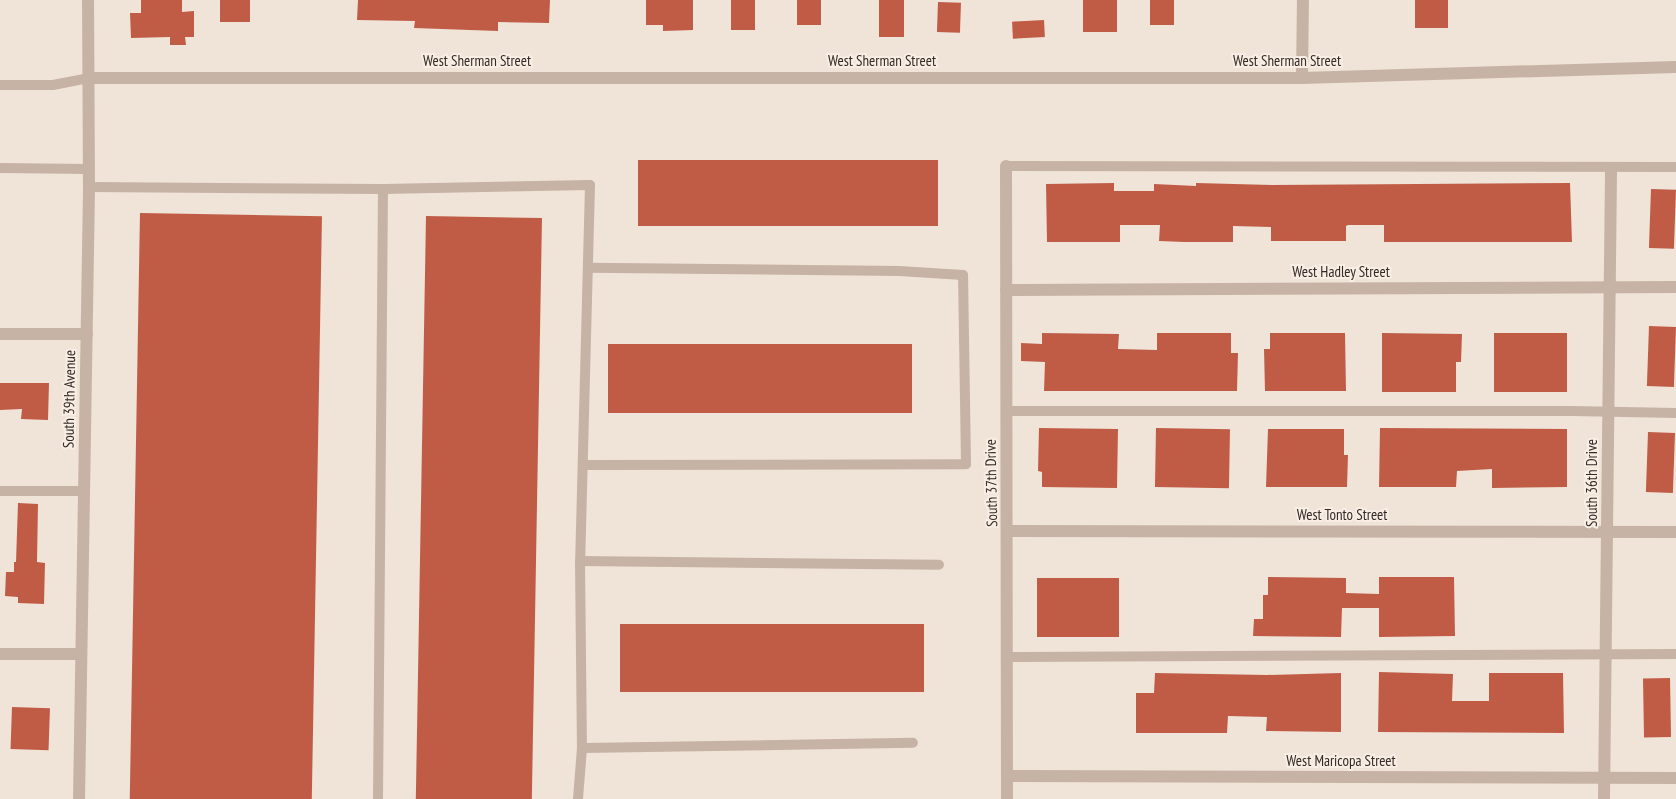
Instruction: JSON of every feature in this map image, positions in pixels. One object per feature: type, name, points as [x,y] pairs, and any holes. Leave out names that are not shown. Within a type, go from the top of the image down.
[{"type":"street","name":"South 39th Avenue","points":[[79,799],[89,187],[88,0]]},
{"type":"street","points":[[1302,78],[1303,0]]},
{"type":"street","name":"West Sherman Street","points":[[88,78],[1302,78],[1676,67]]},
{"type":"street","name":"South 37th Drive","points":[[1006,166],[1007,799]]},
{"type":"street","name":"South 36th Drive","points":[[1604,799],[1611,168]]},
{"type":"street","name":"West Hadley Street","points":[[1006,290],[1676,287]]},
{"type":"street","points":[[0,334],[87,334]]},
{"type":"street","name":"West Tonto Street","points":[[1008,530],[1676,532]]},
{"type":"street","points":[[0,654],[80,654]]},
{"type":"street","name":"West Maricopa Street","points":[[1007,776],[1676,778]]},
{"type":"lane","points":[[0,85],[53,85],[88,78]]},
{"type":"lane","points":[[1006,166],[1676,167]]},
{"type":"lane","points":[[0,168],[89,169]]},
{"type":"lane","points":[[89,187],[383,189],[590,185],[580,561],[582,748],[578,799]]},
{"type":"lane","points":[[378,799],[383,189]]},
{"type":"lane","points":[[583,465],[966,464],[963,275],[899,272],[588,268]]},
{"type":"lane","points":[[1006,411],[1571,411],[1676,413]]},
{"type":"lane","points":[[0,491],[84,491]]},
{"type":"lane","points":[[580,561],[939,565]]},
{"type":"lane","points":[[1006,657],[1676,654]]},
{"type":"lane","points":[[582,748],[913,743]]},
{"type":"building","points":[[141,0],[182,0],[182,12],[194,11],[194,37],[185,37],[186,45],[170,45],[170,37],[131,38],[130,13],[141,13]]},
{"type":"building","points":[[220,0],[250,0],[250,22],[220,22]]},
{"type":"building","points":[[358,0],[550,0],[549,23],[498,22],[498,31],[414,28],[415,21],[357,20]]},
{"type":"building","points":[[646,0],[693,0],[693,30],[663,31],[663,25],[646,25]]},
{"type":"building","points":[[731,0],[755,0],[755,30],[731,30]]},
{"type":"building","points":[[797,0],[821,0],[821,25],[797,25]]},
{"type":"building","points":[[879,0],[904,0],[904,37],[879,37]]},
{"type":"building","points":[[1083,0],[1117,0],[1117,32],[1083,32]]},
{"type":"building","points":[[1150,0],[1174,0],[1174,25],[1150,25]]},
{"type":"building","points":[[1415,0],[1448,0],[1448,28],[1415,28]]},
{"type":"building","points":[[938,2],[961,3],[960,33],[937,32]]},
{"type":"building","points":[[1044,20],[1045,37],[1013,39],[1012,22]]},
{"type":"building","points":[[638,160],[938,160],[938,226],[638,226]]},
{"type":"building","points":[[1114,183],[1114,191],[1154,191],[1154,184],[1196,186],[1196,183],[1272,185],[1570,183],[1572,242],[1384,242],[1384,225],[1348,225],[1346,226],[1346,241],[1271,241],[1271,227],[1233,226],[1233,242],[1184,242],[1159,241],[1160,225],[1120,225],[1120,242],[1047,242],[1046,184]]},
{"type":"building","points":[[1651,189],[1676,190],[1674,249],[1649,248]]},
{"type":"building","points":[[140,213],[322,216],[312,799],[130,799]]},
{"type":"building","points":[[426,216],[542,218],[532,799],[416,799]]},
{"type":"building","points":[[1649,326],[1676,327],[1674,387],[1647,386]]},
{"type":"building","points":[[1042,333],[1119,334],[1118,349],[1157,350],[1157,333],[1231,333],[1231,353],[1238,353],[1237,391],[1044,391],[1045,362],[1021,361],[1021,343],[1042,344]]},
{"type":"building","points":[[1270,333],[1345,333],[1346,391],[1265,391],[1264,349],[1270,349]]},
{"type":"building","points":[[1382,333],[1462,334],[1461,362],[1456,362],[1456,392],[1382,392]]},
{"type":"building","points":[[1494,333],[1567,333],[1567,392],[1494,392]]},
{"type":"building","points":[[608,344],[912,344],[912,413],[608,413]]},
{"type":"building","points":[[0,383],[49,383],[48,420],[21,419],[22,409],[0,410]]},
{"type":"building","points":[[1039,428],[1118,429],[1117,488],[1042,487],[1042,472],[1038,471]]},
{"type":"building","points":[[1156,428],[1230,429],[1229,488],[1155,487]]},
{"type":"building","points":[[1380,428],[1567,429],[1567,487],[1492,488],[1492,469],[1457,471],[1456,487],[1379,487]]},
{"type":"building","points":[[1268,429],[1344,429],[1344,455],[1348,455],[1347,487],[1266,487]]},
{"type":"building","points":[[1648,432],[1675,433],[1673,493],[1646,492]]},
{"type":"building","points":[[18,503],[38,504],[37,562],[45,563],[44,604],[18,603],[18,597],[5,596],[6,572],[14,572],[14,562],[16,562]]},
{"type":"building","points":[[1268,577],[1346,578],[1346,593],[1379,594],[1379,577],[1454,577],[1455,636],[1379,637],[1379,608],[1342,608],[1341,637],[1253,636],[1254,619],[1263,619],[1263,595],[1268,595]]},
{"type":"building","points":[[1037,578],[1119,578],[1119,637],[1037,637]]},
{"type":"building","points":[[620,624],[924,624],[924,692],[620,692]]},
{"type":"building","points":[[1379,672],[1453,674],[1452,701],[1489,701],[1489,673],[1563,673],[1564,733],[1378,732]]},
{"type":"building","points":[[1155,673],[1267,675],[1341,673],[1341,732],[1266,731],[1267,717],[1228,716],[1227,733],[1136,733],[1136,693],[1154,693]]},
{"type":"building","points":[[1643,678],[1670,678],[1671,737],[1644,737]]},
{"type":"building","points":[[12,707],[50,708],[49,750],[11,749]]}]
